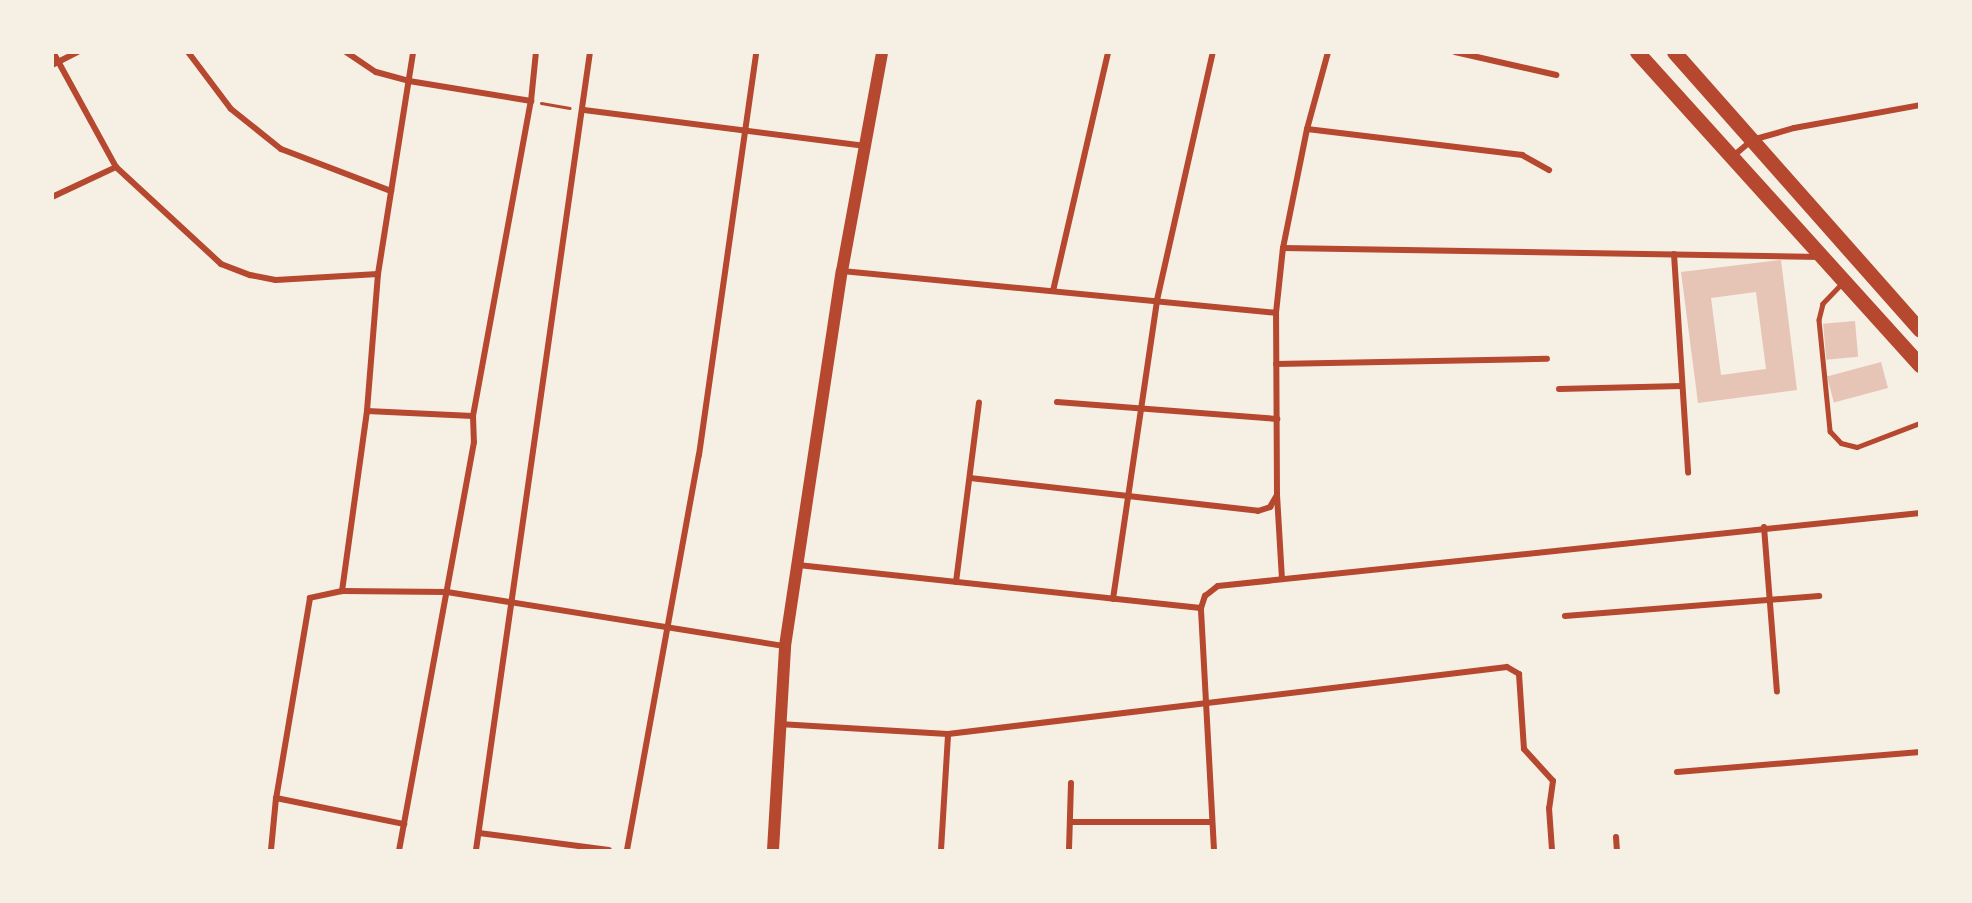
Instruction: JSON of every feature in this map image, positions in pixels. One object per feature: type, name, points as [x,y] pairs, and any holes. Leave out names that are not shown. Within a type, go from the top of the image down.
[{"type":"main road","points":[[773,850],[777,724],[785,646],[842,271],[882,52]]},
{"type":"main road","points":[[1637,52],[1920,365]]},
{"type":"main road","points":[[1674,52],[1920,330]]},
{"type":"street","points":[[53,52],[56,64],[117,166],[221,264],[250,275],[276,280],[378,274]]},
{"type":"street","points":[[56,64],[78,52]]},
{"type":"street","points":[[188,52],[231,109],[281,149],[391,191]]},
{"type":"street","points":[[346,52],[376,72],[409,81],[532,101]]},
{"type":"street","points":[[342,591],[367,411],[378,274],[413,52]]},
{"type":"street","points":[[399,850],[474,442],[473,416],[532,101],[536,52]]},
{"type":"street","points":[[477,850],[590,52]]},
{"type":"street","points":[[627,850],[699,454],[747,134],[756,52]]},
{"type":"street","points":[[1053,291],[1108,52]]},
{"type":"street","points":[[1113,598],[1157,300],[1213,52]]},
{"type":"street","points":[[1282,579],[1277,495],[1276,313],[1283,248],[1307,129],[1328,52]]},
{"type":"street","points":[[1455,52],[1556,75]]},
{"type":"street","points":[[1732,158],[1752,141],[1794,128],[1920,105]]},
{"type":"street","points":[[582,110],[747,134],[864,146]]},
{"type":"street","points":[[1307,129],[1522,155],[1549,170]]},
{"type":"street","points":[[52,197],[117,166]]},
{"type":"street","points":[[1283,248],[1822,257]]},
{"type":"street","points":[[1674,254],[1688,473]]},
{"type":"street","points":[[842,271],[1276,313]]},
{"type":"street","points":[[1276,364],[1547,359]]},
{"type":"street","points":[[1559,389],[1682,386]]},
{"type":"street","points":[[956,582],[979,402]]},
{"type":"street","points":[[1057,402],[1277,419]]},
{"type":"street","points":[[367,411],[473,416]]},
{"type":"street","points":[[969,478],[1258,511],[1270,507],[1277,495]]},
{"type":"street","points":[[1214,850],[1208,700],[1201,608],[1205,596],[1218,586],[1764,526],[1920,513]]},
{"type":"street","points":[[1764,526],[1777,691]]},
{"type":"street","points":[[798,565],[1201,608]]},
{"type":"street","points":[[271,850],[276,798],[310,598],[342,591],[447,592],[785,646]]},
{"type":"street","points":[[1565,616],[1819,596]]},
{"type":"street","points":[[777,724],[948,734],[1208,700],[1507,667],[1515,669],[1519,674],[1524,749],[1553,781],[1549,808],[1552,850]]},
{"type":"street","points":[[941,850],[948,734]]},
{"type":"street","points":[[1677,772],[1920,752]]},
{"type":"street","points":[[1070,850],[1071,783]]},
{"type":"street","points":[[276,798],[404,824]]},
{"type":"street","points":[[1070,822],[1212,822]]},
{"type":"street","points":[[479,833],[609,850]]},
{"type":"street","points":[[1616,837],[1617,850]]},
{"type":"lane","points":[[1844,282],[1823,304],[1819,320],[1830,431],[1841,443],[1857,447],[1920,423]]},
{"type":"path","points":[[532,101],[582,110]]},
{"type":"building","points":[[1781,260],[1797,390],[1698,403],[1681,272]],"holes":[[[1756,292],[1766,369],[1721,375],[1711,298]]]},
{"type":"building","points":[[1855,321],[1858,357],[1826,360],[1823,324]]},
{"type":"building","points":[[1881,362],[1888,388],[1834,403],[1827,376]]}]
